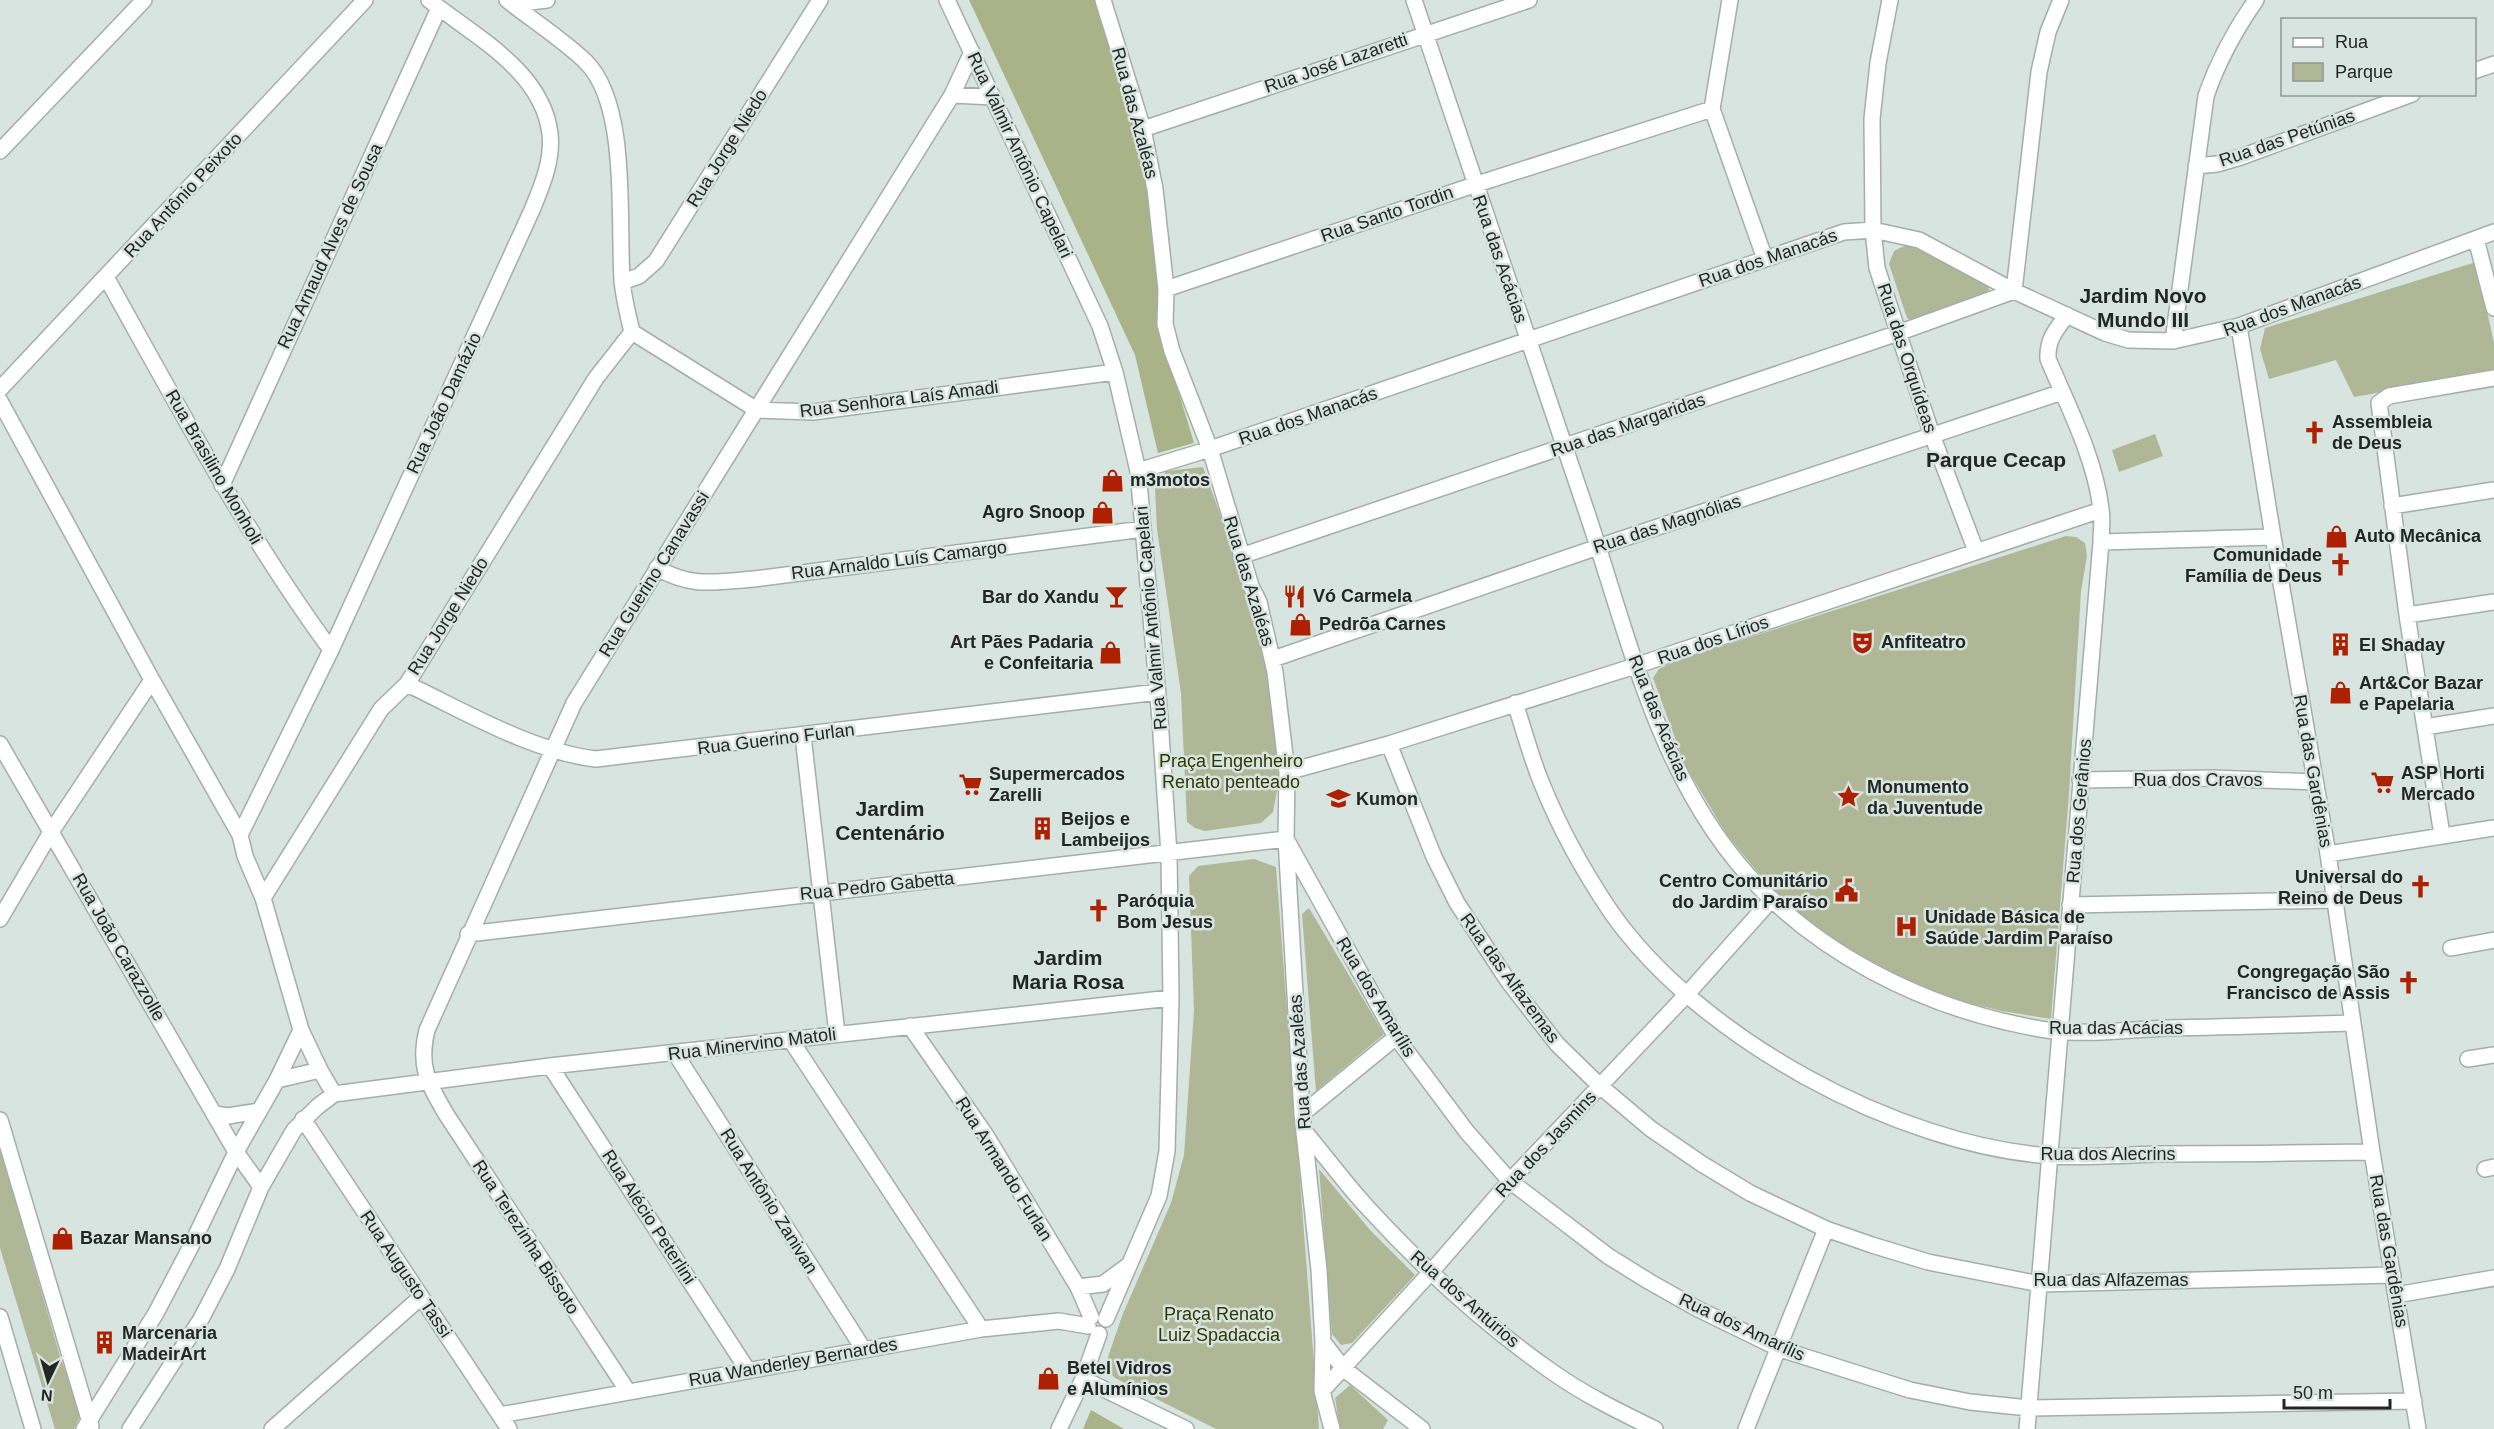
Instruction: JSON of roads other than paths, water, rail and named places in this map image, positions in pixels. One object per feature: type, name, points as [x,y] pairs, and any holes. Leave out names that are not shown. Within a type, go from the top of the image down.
[{"type":"street","points":[[0,151],[144,0]]},
{"type":"street","name":"Rua Antônio Peixoto","points":[[0,389],[364,0]]},
{"type":"street","points":[[509,2],[547,0]]},
{"type":"street","name":"Rua Jorge Niedo","points":[[622,282],[639,276],[656,261],[820,0]]},
{"type":"street","name":"Rua Valmir Antônio Capelari","points":[[947,0],[1100,326],[1115,372],[1138,471],[1158,692],[1168,854],[1171,998],[1167,1151],[1158,1196],[1126,1268],[1096,1324],[1083,1378],[1059,1429]]},
{"type":"street","name":"Rua das Azaléas","points":[[1103,0],[1143,129],[1155,189],[1166,289],[1165,324],[1172,351],[1210,449],[1241,556],[1259,602],[1273,659],[1287,772],[1286,839],[1302,1114],[1319,1270],[1323,1342],[1322,1391],[1332,1429]]},
{"type":"street","name":"Rua das Acácias","points":[[1414,0],[1474,185],[1598,547],[1635,666],[1681,778],[1717,836],[1759,887],[1843,954],[1882,976],[1922,995],[2002,1021],[2059,1032],[2353,1023]]},
{"type":"street","name":"Rua José Lazaretti","points":[[1143,129],[1529,0]]},
{"type":"street","points":[[1730,0],[1712,109],[1765,259]]},
{"type":"street","name":"Rua das Orquídeas","points":[[1890,0],[1878,63],[1872,119],[1873,230],[1877,268],[1932,435],[1976,551]]},
{"type":"street","points":[[2014,291],[2039,72],[2048,32],[2061,0]]},
{"type":"street","points":[[2173,341],[2206,96],[2215,70],[2230,41],[2256,0]]},
{"type":"street","points":[[509,2],[586,63],[598,79],[614,120],[617,143],[622,282],[632,332]]},
{"type":"street","name":"Rua Arnaud Alves de Sousa","points":[[222,485],[434,4]]},
{"type":"street","name":"Rua João Damázio","points":[[240,836],[331,650],[532,210],[549,159],[550,133],[538,95],[512,64],[434,4]]},
{"type":"street","name":"Rua Guerino Canavassi","points":[[428,1082],[422,1049],[427,1030],[468,934],[574,703],[951,95],[972,52]]},
{"type":"street","points":[[2476,72],[2494,64]]},
{"type":"street","points":[[951,95],[993,97]]},
{"type":"street","name":"Rua das Petúnias","points":[[2196,166],[2217,164],[2241,157],[2407,96]]},
{"type":"street","name":"Rua Santo Tordin","points":[[1166,289],[1474,185],[1712,109]]},
{"type":"street","name":"Rua dos Manacás","points":[[1138,471],[1210,449],[1844,232],[1873,230],[1919,240],[2014,291],[2105,333],[2128,340],[2173,341],[2239,326],[2494,232]]},
{"type":"street","points":[[2476,239],[2494,308]]},
{"type":"street","name":"Rua Brasilino Monholi","points":[[106,277],[222,485],[301,609],[331,650]]},
{"type":"street","name":"Rua das Margaridas","points":[[1241,556],[1898,333],[2014,291]]},
{"type":"street","name":"Rua dos Gerânios","points":[[2026,1429],[2051,1156],[2059,1032],[2101,542],[2101,510],[2081,436],[2048,359],[2051,336],[2067,315]]},
{"type":"street","name":"Rua das Gardênias","points":[[2239,326],[2328,854],[2372,1152],[2418,1429]]},
{"type":"street","name":"Rua Jorge Niedo","points":[[263,898],[381,708],[407,684],[596,378],[632,332]]},
{"type":"street","name":"Rua Senhora Laís Amadi","points":[[632,332],[757,410],[813,412],[1115,372]]},
{"type":"street","points":[[2442,835],[2407,615],[2379,403],[2389,396],[2494,378]]},
{"type":"street","name":"Rua das Magnólias","points":[[1273,659],[1598,547],[2062,392]]},
{"type":"street","points":[[0,401],[240,836],[245,856],[263,898],[301,1030],[320,1071],[334,1094],[303,1119],[294,1130],[261,1187],[227,1269],[201,1319],[129,1429]]},
{"type":"street","points":[[2392,506],[2494,490]]},
{"type":"street","name":"Rua dos Lírios","points":[[1287,772],[1389,744],[1635,666],[2101,510]]},
{"type":"street","name":"Rua Arnaldo Luís Camargo","points":[[657,568],[676,579],[700,583],[754,579],[1143,529]]},
{"type":"street","points":[[2101,542],[2273,537]]},
{"type":"street","points":[[2407,615],[2494,602]]},
{"type":"street","points":[[0,919],[51,832],[152,680]]},
{"type":"street","name":"Rua Guerino Furlan","points":[[407,684],[552,750],[576,757],[596,759],[1158,692]]},
{"type":"street","name":"Rua dos Alecrins","points":[[1515,703],[1542,784],[1575,854],[1612,913],[1659,969],[1749,1042],[1813,1081],[1880,1113],[1934,1133],[1984,1146],[2051,1156],[2372,1152]]},
{"type":"street","points":[[2425,727],[2494,716]]},
{"type":"street","points":[[803,736],[837,1034]]},
{"type":"street","name":"Rua João Carazzolle","points":[[0,744],[236,1152],[261,1187]]},
{"type":"street","name":"Rua das Alfazemas","points":[[1389,744],[1434,857],[1457,903],[1508,981],[1557,1044],[1600,1086],[1651,1129],[1750,1193],[1826,1229],[1928,1262],[2040,1284],[2393,1275]]},
{"type":"street","name":"Rua dos Cravos","points":[[2080,780],[2213,778],[2315,782]]},
{"type":"street","points":[[2328,854],[2494,828]]},
{"type":"street","name":"Rua Pedro Gabetta","points":[[468,934],[1286,839]]},
{"type":"street","name":"Rua dos Amarílis","points":[[1286,839],[1396,1037],[1467,1132],[1510,1181],[1608,1256],[1696,1308],[1780,1349],[1910,1390],[1970,1402],[2029,1408],[2414,1401]]},
{"type":"street","name":"Rua dos Jasmins","points":[[1322,1391],[1431,1272],[1510,1181],[1688,993],[1772,899]]},
{"type":"street","points":[[2070,905],[2334,900]]},
{"type":"street","points":[[2451,948],[2494,940]]},
{"type":"street","name":"Rua Minervino Matoli","points":[[334,1094],[550,1066],[1171,998]]},
{"type":"street","name":"Rua Armando Furlan","points":[[910,1026],[985,1134],[1078,1287],[1096,1324]]},
{"type":"street","points":[[89,1426],[156,1313],[236,1152],[278,1080],[301,1030]]},
{"type":"street","points":[[1302,1114],[1396,1037]]},
{"type":"street","points":[[790,1039],[981,1329]]},
{"type":"street","name":"Rua Antônio Zanivan","points":[[675,1053],[864,1350]]},
{"type":"street","points":[[2468,1059],[2494,1055]]},
{"type":"street","name":"Rua Alécio Peterlini","points":[[550,1066],[747,1369]]},
{"type":"street","points":[[278,1080],[320,1071]]},
{"type":"street","name":"Rua Terezinha Bissoto","points":[[428,1082],[446,1114],[627,1390]]},
{"type":"street","points":[[215,1114],[234,1115],[259,1111]]},
{"type":"street","name":"Rua Augusto Tassi","points":[[303,1119],[509,1429]]},
{"type":"street","points":[[0,1120],[89,1426]]},
{"type":"street","name":"Rua dos Antúrios","points":[[1305,1132],[1366,1206],[1431,1272],[1497,1330],[1553,1372],[1613,1409],[1655,1429]]},
{"type":"street","points":[[1746,1429],[1780,1349],[1826,1229]]},
{"type":"street","points":[[1078,1287],[1102,1284],[1126,1268]]},
{"type":"street","points":[[2396,1295],[2494,1278]]},
{"type":"street","points":[[272,1429],[421,1297]]},
{"type":"street","points":[[0,1317],[33,1429]]},
{"type":"street","name":"Rua Wanderley Bernardes","points":[[500,1415],[627,1390],[981,1329],[1059,1321],[1096,1324]]},
{"type":"street","points":[[1323,1342],[1344,1369],[1413,1426]]},
{"type":"street","points":[[1083,1378],[1186,1429]]},
{"type":"place","name":"Assembleia de Deus","points":[[2314,432]]},
{"type":"place","name":"m3motos","points":[[1112,480]]},
{"type":"place","name":"Agro Snoop","points":[[1103,512]]},
{"type":"place","name":"Auto Mecânica","points":[[2336,536]]},
{"type":"place","name":"Comunidade Família de Deus","points":[[2340,565]]},
{"type":"place","name":"Vó Carmela","points":[[1295,596]]},
{"type":"place","name":"Bar do Xandu","points":[[1117,597]]},
{"type":"place","name":"Pedrõa Carnes","points":[[1301,624]]},
{"type":"place","name":"Anfiteatro","points":[[1863,642]]},
{"type":"place","name":"El Shaday","points":[[2341,645]]},
{"type":"place","name":"Art Pães Padaria e Confeitaria","points":[[1111,652]]},
{"type":"place","name":"Art&Cor Bazar e Papelaria","points":[[2341,693]]},
{"type":"place","name":"ASP Horti Mercado","points":[[2383,783]]},
{"type":"place","name":"Supermercados Zarelli","points":[[971,784]]},
{"type":"place","name":"Monumento da Juventude","points":[[1849,797]]},
{"type":"place","name":"Kumon","points":[[1338,799]]},
{"type":"place","name":"Beijos e Lambeijos","points":[[1043,829]]},
{"type":"place","name":"Universal do Reino de Deus","points":[[2421,887]]},
{"type":"place","name":"Centro Comunitário do Jardim Paraíso","points":[[1846,891]]},
{"type":"place","name":"Paróquia Bom Jesus","points":[[1099,911]]},
{"type":"place","name":"Unidade Básica de Saúde Jardim Paraíso","points":[[1907,927]]},
{"type":"place","name":"Congregação São Francisco de Assis","points":[[2408,982]]},
{"type":"place","name":"Bazar Mansano","points":[[62,1238]]},
{"type":"place","name":"Marcenaria MadeirArt","points":[[104,1343]]},
{"type":"place","name":"Betel Vidros e Alumínios","points":[[1049,1378]]},
{"type":"district","name":"Jardim Novo Mundo III","points":[[2143,307]]},
{"type":"district","name":"Parque Cecap","points":[[1996,459]]},
{"type":"district","name":"Jardim Centenário","points":[[890,820]]},
{"type":"district","name":"Jardim Maria Rosa","points":[[1068,969]]},
{"type":"park label","name":"Praça Engenheiro Renato penteado","points":[[1231,771]]},
{"type":"park label","name":"Praça Renato Luiz Spadaccia","points":[[1219,1324]]}]
